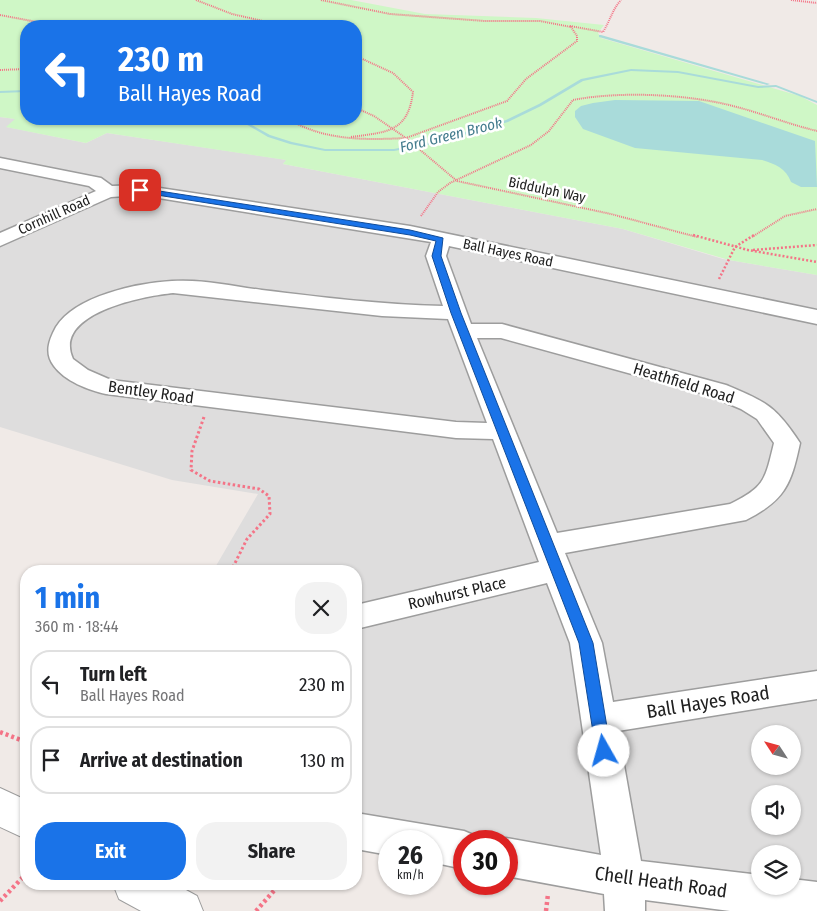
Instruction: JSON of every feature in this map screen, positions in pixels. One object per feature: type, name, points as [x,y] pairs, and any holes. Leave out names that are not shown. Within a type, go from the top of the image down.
[{"type":"street","points":[[0,163],[102,187]]},
{"type":"street","name":"Ball Hayes Road","points":[[102,187],[140,190],[410,232],[440,240],[817,317]]},
{"type":"street","name":"Cornhill Road","points":[[0,240],[102,187]]},
{"type":"street","points":[[440,240],[436,256],[586,643],[599,719],[624,895]]},
{"type":"street","name":"Bentley Road","points":[[460,322],[410,313],[172,287],[122,294],[96,304],[66,328],[58,346],[61,360],[80,377],[106,386],[456,430],[504,432]]},
{"type":"street","name":"Heathfield Road","points":[[460,322],[502,331],[717,390],[750,404],[766,414],[787,443],[778,482],[763,500],[736,513],[553,557]]},
{"type":"street","name":"Rowhurst Place","points":[[362,615],[553,557]]},
{"type":"street","name":"Ball Hayes Road","points":[[599,719],[817,685]]},
{"type":"street","points":[[0,806],[20,818]]},
{"type":"street","points":[[362,831],[378,834]]},
{"type":"street","name":"Chell Heath Road","points":[[518,861],[624,895],[817,902]]},
{"type":"street","points":[[145,890],[182,911]]},
{"type":"path","points":[[196,0],[232,14],[258,20]]},
{"type":"path","points":[[321,0],[390,14],[485,21],[540,21],[603,32],[611,20],[612,9],[621,0]]},
{"type":"path","points":[[791,0],[817,3]]},
{"type":"path","points":[[0,15],[26,20]]},
{"type":"path","points":[[302,125],[320,133],[346,138],[372,140],[406,138],[507,101],[526,79],[577,41],[577,36],[570,26]]},
{"type":"path","points":[[346,138],[393,129],[407,120],[413,109],[413,92],[393,73],[362,59]]},
{"type":"path","points":[[0,70],[20,69]]},
{"type":"path","points":[[410,232],[438,192],[450,183],[531,145],[549,130],[573,100],[646,96],[705,100],[723,103],[789,125],[817,131]]},
{"type":"path","name":"Biddulph Way","points":[[362,111],[406,138],[457,181],[611,214],[748,250],[817,262]]},
{"type":"path","points":[[711,295],[735,247],[785,216],[817,209]]},
{"type":"path","points":[[748,250],[817,245]]},
{"type":"path","points":[[216,400],[202,420],[192,451],[191,470],[210,481],[259,489],[269,496],[270,514],[247,539],[234,565]]},
{"type":"path","points":[[0,732],[20,740]]},
{"type":"path","points":[[0,901],[20,880]]},
{"type":"path","points":[[256,911],[275,890]]},
{"type":"shaded area","points":[[0,117],[16,119],[7,127],[86,143],[107,133],[287,160],[283,164],[623,229],[723,259],[817,275],[817,891],[801,888],[801,845],[751,845],[751,883],[518,843],[518,830],[453,830],[453,841],[443,841],[443,830],[378,830],[378,834],[362,831],[362,565],[217,565],[258,494],[172,480],[0,427]]},
{"type":"green space","points":[[0,0],[351,0],[425,14],[536,18],[604,25],[598,33],[601,38],[800,96],[817,105],[817,275],[729,260],[623,229],[283,164],[286,160],[107,133],[86,143],[6,127],[15,119],[0,117]]},
{"type":"water","points":[[615,100],[699,101],[815,141],[817,187],[801,187],[791,182],[780,167],[762,160],[635,148],[583,129],[575,117],[575,111],[581,106]]},
{"type":"waterway","name":"Ford Green Brook","points":[[600,36],[768,84]]},
{"type":"waterway","name":"Ford Green Brook","points":[[250,125],[269,136],[325,150],[394,150],[432,143],[507,121],[540,105],[582,80],[631,70],[678,72],[758,87],[776,86],[817,102]]},
{"type":"waterway","name":"Ford Green Brook","points":[[0,92],[20,91]]},
{"type":"route","points":[[140,190],[410,232],[440,240],[436,256],[456,313],[586,643],[604,751]]}]
